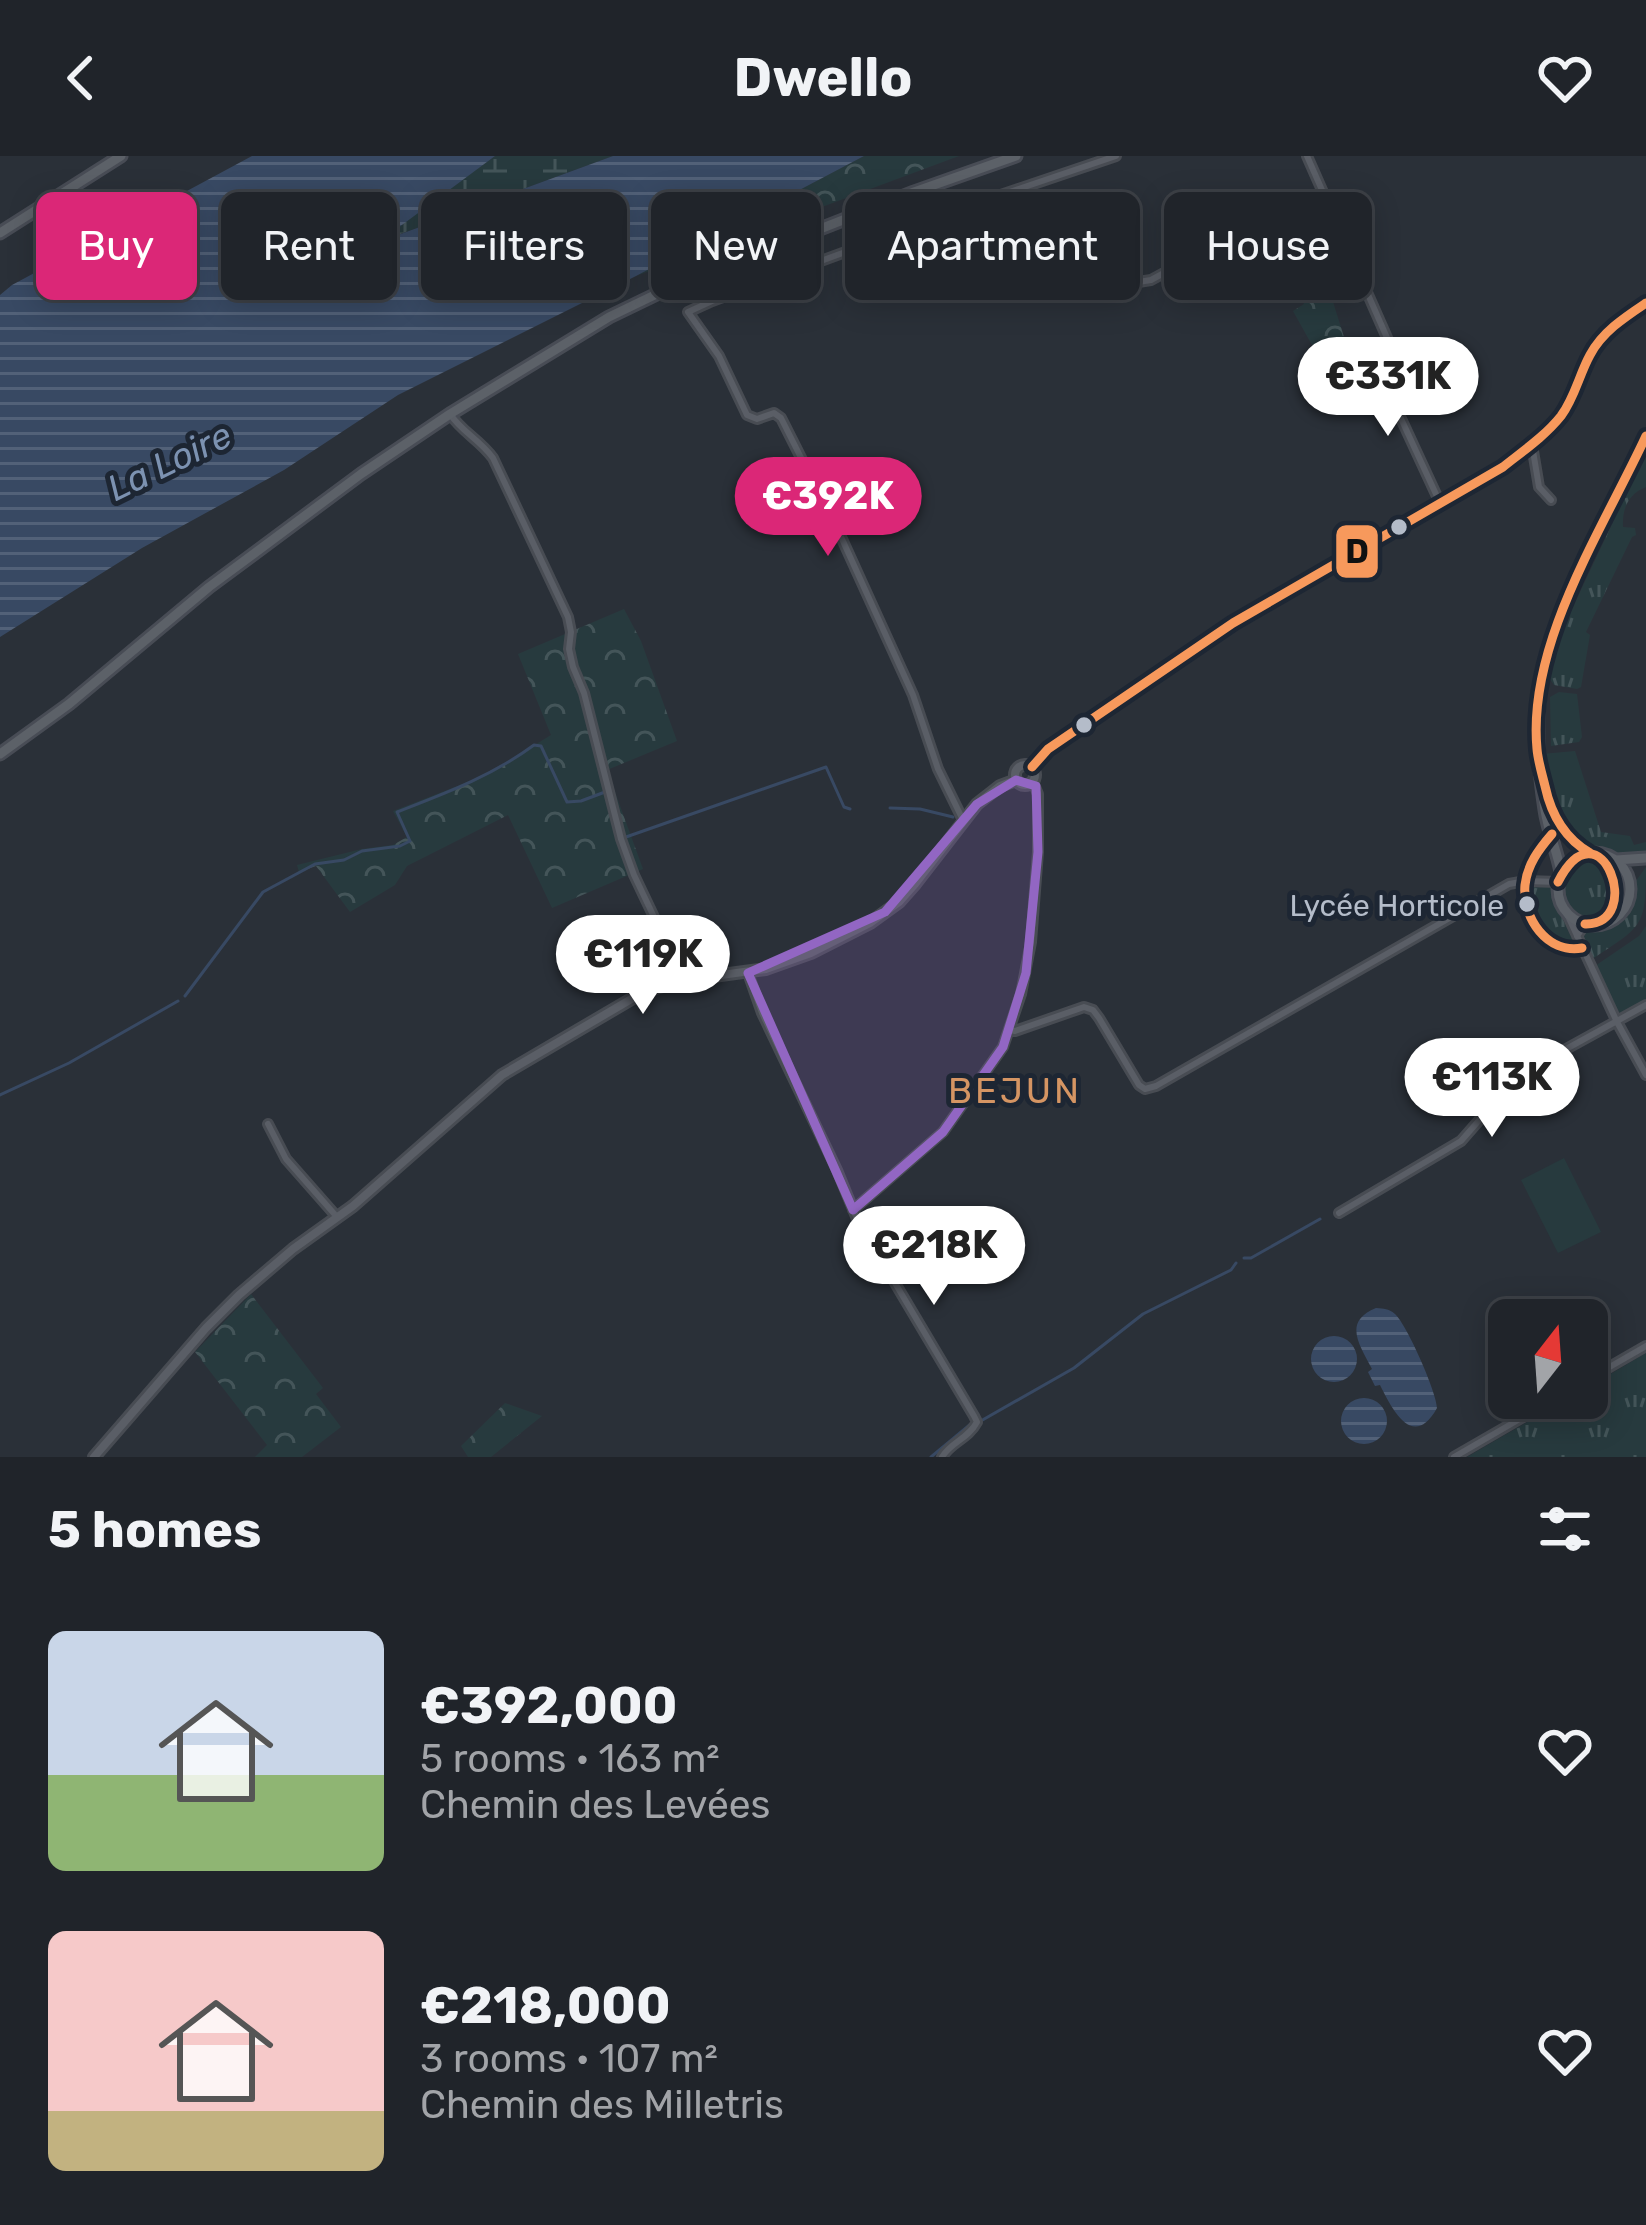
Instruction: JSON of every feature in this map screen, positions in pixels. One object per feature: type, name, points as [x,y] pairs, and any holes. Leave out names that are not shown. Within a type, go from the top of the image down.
[{"type":"main road","points":[[0,233],[121,156]]},
{"type":"main road","points":[[0,754],[69,704],[209,587],[361,474],[608,317],[667,289],[1016,156]]},
{"type":"main road","points":[[1646,436],[1568,598],[1545,662],[1538,721],[1545,809],[1561,905],[1585,924],[1613,919],[1627,904],[1630,885],[1646,861]]},
{"type":"main road","points":[[1544,785],[1564,834],[1589,853]]},
{"type":"main road","points":[[1559,877],[1573,859],[1589,853],[1646,861]]},
{"type":"main road","points":[[1616,860],[1630,885]]},
{"type":"street","points":[[963,820],[938,769],[913,695],[781,418],[774,413],[757,419],[747,415],[718,356],[688,312],[1116,156]]},
{"type":"street","points":[[1307,156],[1323,192]]},
{"type":"street","points":[[1370,300],[1388,340],[1372,356],[1442,505]]},
{"type":"street","points":[[1016,780],[1020,766],[1032,766],[1048,749],[1233,623],[1503,467],[1559,418],[1598,341],[1646,303]]},
{"type":"street","points":[[450,414],[493,458],[568,617],[573,668],[584,693],[621,839],[684,980]]},
{"type":"street","points":[[1532,445],[1539,487],[1551,500]]},
{"type":"street","points":[[1016,780],[1024,785],[1033,782],[1032,766]]},
{"type":"street","points":[[94,1457],[222,1311],[293,1249],[338,1218],[502,1075],[645,992],[684,980],[748,973],[786,963],[870,923],[899,902],[963,820],[992,791],[1016,780]]},
{"type":"street","points":[[853,1210],[943,1132],[1003,1047],[1026,973],[1034,921],[1038,794],[1033,782]]},
{"type":"street","points":[[1009,1030],[1076,1008],[1093,1010],[1139,1085],[1145,1089],[1156,1086],[1508,884],[1559,877]]},
{"type":"street","points":[[1568,914],[1646,1075]]},
{"type":"street","points":[[1577,936],[1585,924]]},
{"type":"street","points":[[748,973],[853,1210],[976,1422],[969,1435],[947,1448],[942,1457]]},
{"type":"street","points":[[1339,1213],[1461,1141],[1528,1070],[1646,1005]]},
{"type":"street","points":[[268,1124],[286,1159],[338,1218]]},
{"type":"street","points":[[1608,1368],[1646,1346]]},
{"type":"street","points":[[1454,1457],[1520,1419]]},
{"type":"highlighted area","points":[[1016,780],[1036,786],[1038,852],[1026,973],[1003,1047],[943,1132],[853,1210],[748,973],[885,912],[977,804]]},
{"type":"green space","points":[[495,156],[613,156],[515,192],[445,192]]},
{"type":"green space","points":[[864,156],[959,156],[862,192],[845,192],[845,198],[821,207],[821,192],[796,192]]},
{"type":"green space","points":[[421,209],[421,226],[397,235],[397,227]]},
{"type":"green space","points":[[1302,300],[1335,300],[1351,359],[1327,372],[1293,311],[1304,304]]},
{"type":"green space","points":[[1646,452],[1646,487],[1631,498],[1624,514],[1623,527],[1635,528],[1636,535],[1586,632],[1590,635],[1581,687],[1554,685],[1549,678],[1563,628]]},
{"type":"green space","points":[[624,609],[641,641],[677,741],[607,770],[643,869],[552,908],[508,815],[407,866],[395,885],[350,912],[316,866],[299,872],[297,865],[393,845],[407,837],[393,811],[486,775],[551,735],[518,654]]},
{"type":"green space","points":[[1559,692],[1577,694],[1582,737],[1579,742],[1551,746],[1550,697]]},
{"type":"green space","points":[[1575,751],[1601,832],[1630,836],[1634,845],[1646,842],[1646,854],[1620,857],[1585,846],[1566,832],[1554,807],[1542,754]]},
{"type":"green space","points":[[1594,856],[1616,865],[1625,887],[1616,909],[1594,918],[1572,909],[1563,887],[1572,865]]},
{"type":"green space","points":[[1646,867],[1645,902],[1638,924],[1591,960],[1582,944],[1584,932],[1616,922],[1626,913],[1633,885]]},
{"type":"green space","points":[[1534,883],[1551,887],[1572,938],[1568,948],[1544,932],[1534,917],[1527,888]]},
{"type":"green space","points":[[1646,926],[1646,1000],[1620,1013],[1595,966]]},
{"type":"green space","points":[[1564,1158],[1601,1232],[1558,1253],[1521,1180]]},
{"type":"green space","points":[[251,1294],[323,1388],[316,1394],[341,1427],[302,1457],[255,1457],[267,1445],[195,1352]]},
{"type":"green space","points":[[1646,1353],[1646,1457],[1467,1457],[1533,1419],[1608,1419],[1608,1376]]},
{"type":"green space","points":[[505,1403],[542,1416],[491,1457],[468,1457],[461,1446]]},
{"type":"water","name":"La Loire","points":[[252,156],[495,156],[446,192],[421,192],[421,211],[397,229],[397,192],[221,192],[221,300],[397,300],[397,235],[421,227],[421,300],[588,300],[398,395],[284,470],[142,548],[0,637],[0,295],[36,272],[36,300],[197,300],[197,192],[185,192]]},
{"type":"water","points":[[613,156],[864,156],[796,192],[651,192],[651,268],[627,280],[627,192],[515,192]]},
{"type":"water","points":[[1376,1308],[1390,1311],[1400,1321],[1432,1389],[1437,1408],[1420,1426],[1404,1422],[1368,1372],[1372,1369],[1357,1327]]},
{"type":"water","points":[[1334,1336],[1350,1343],[1357,1359],[1350,1375],[1334,1382],[1318,1375],[1311,1359],[1318,1343]]},
{"type":"water","points":[[1364,1398],[1380,1405],[1387,1421],[1380,1437],[1364,1444],[1348,1437],[1341,1421],[1348,1405]]},
{"type":"waterway","points":[[185,996],[263,892],[315,864],[410,841],[397,812],[485,775],[534,745],[541,746],[567,802],[605,792],[618,841]]},
{"type":"waterway","points":[[626,837],[826,767],[844,807],[850,809]]},
{"type":"waterway","points":[[890,808],[953,817]]},
{"type":"waterway","points":[[0,1095],[69,1063],[178,1001]]},
{"type":"waterway","points":[[1244,1258],[1320,1219]]},
{"type":"waterway","points":[[979,1422],[1074,1368],[1143,1314],[1231,1270],[1236,1263]]},
{"type":"waterway","points":[[931,1457],[972,1423]]},
{"type":"transit line","name":"D","points":[[1032,767],[1048,749],[1233,623],[1503,467],[1561,416],[1601,339],[1646,303]]},
{"type":"transit line","name":"D","points":[[1590,853],[1566,833],[1551,806],[1538,754],[1537,709],[1556,628],[1646,436]]},
{"type":"transit line","name":"D","points":[[1552,834],[1528,871],[1528,910],[1548,939],[1582,948]]},
{"type":"transit line","name":"D","points":[[1558,882],[1574,860],[1589,854],[1602,859],[1615,890],[1613,907],[1603,919],[1585,924]]},
{"type":"place","name":"Lycée Horticole","points":[[1527,904]]},
{"type":"district","name":"BEJUN","points":[[1015,1090]]}]
